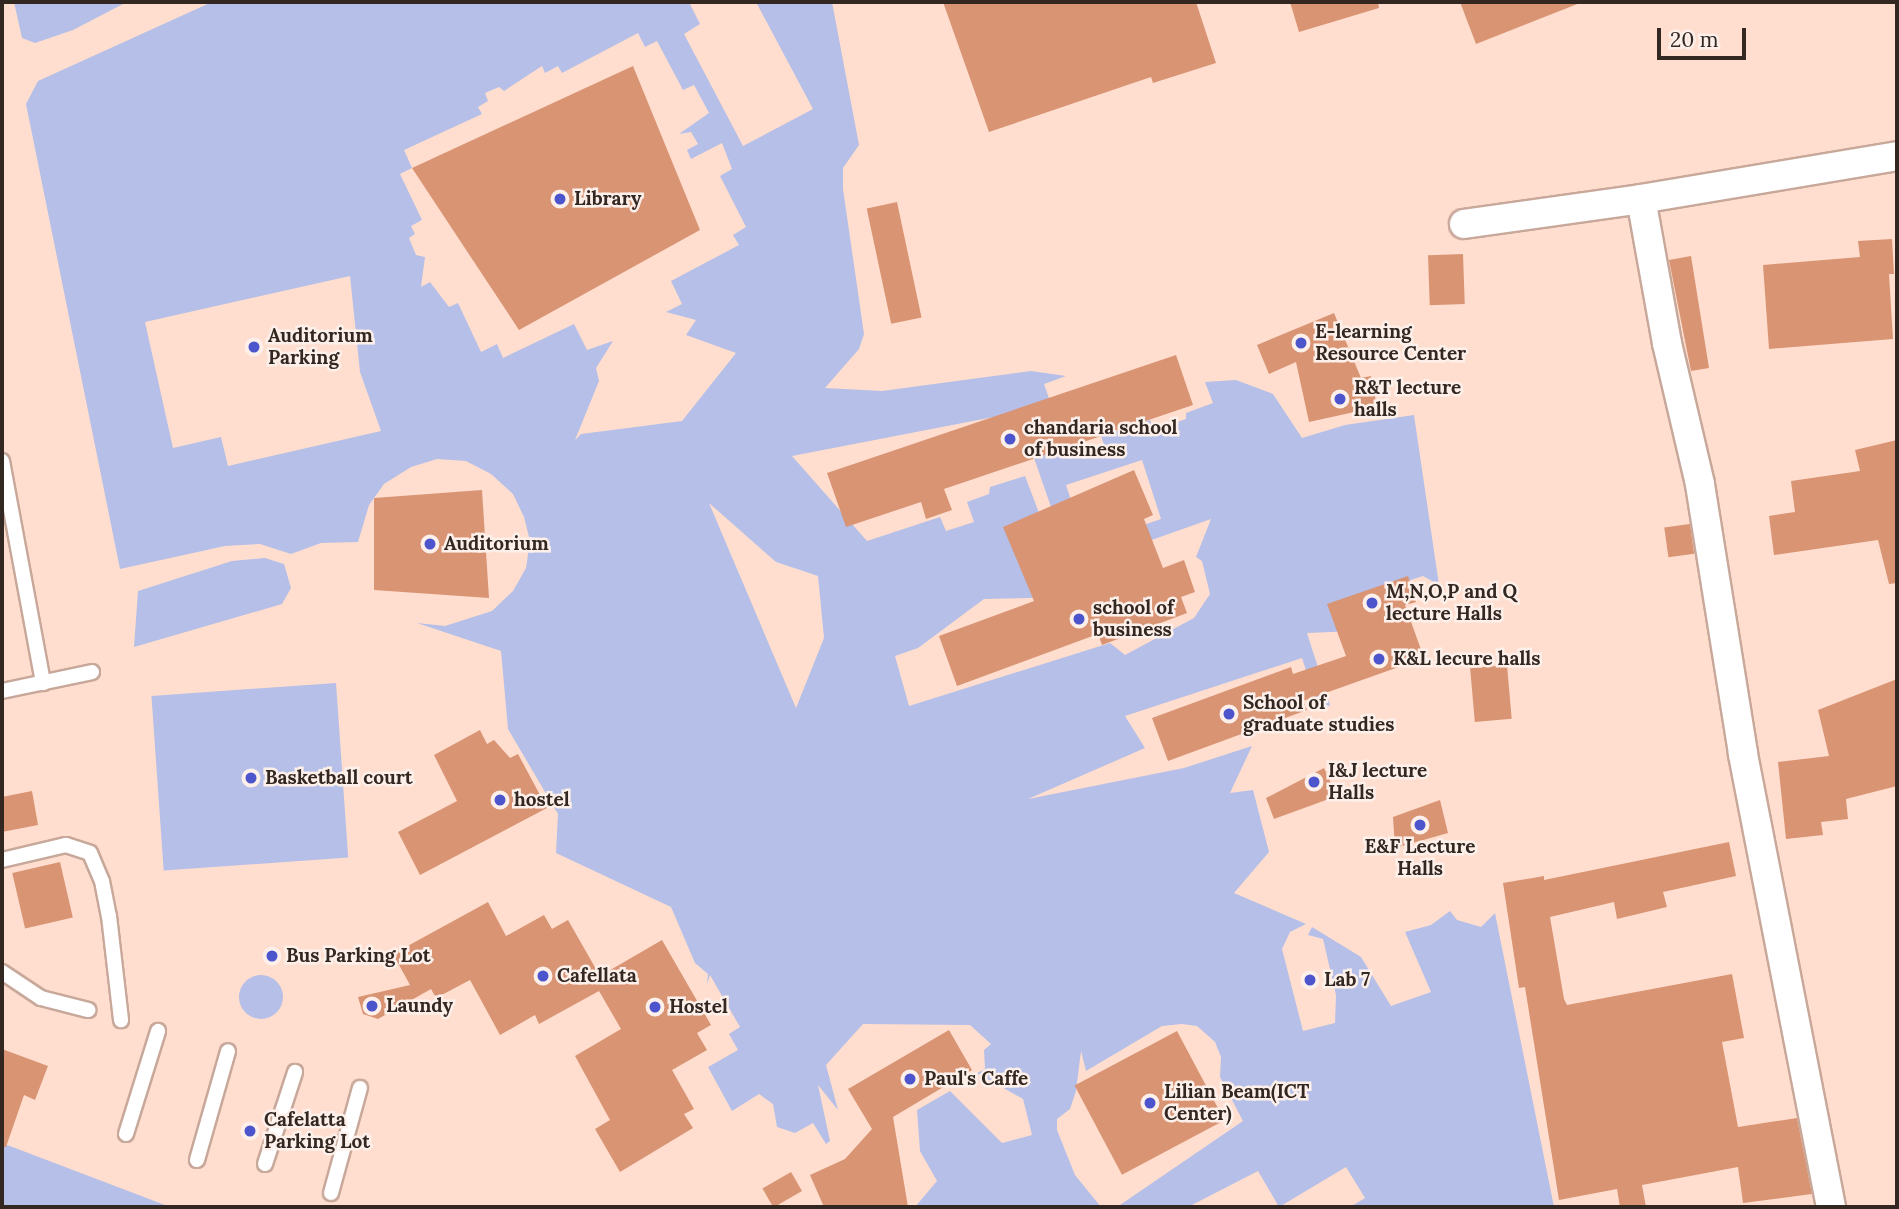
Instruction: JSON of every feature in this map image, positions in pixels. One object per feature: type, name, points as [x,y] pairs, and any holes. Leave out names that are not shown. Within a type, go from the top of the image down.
[{"type":"street","points":[[1464,225],[1641,199],[1897,156]]},
{"type":"street","points":[[1641,199],[1667,343],[1700,484],[1741,740],[1830,1207]]},
{"type":"lane","points":[[2,461],[43,683]]},
{"type":"lane","points":[[2,691],[92,671]]},
{"type":"lane","points":[[2,860],[66,845],[90,853],[102,881],[109,916],[121,1020]]},
{"type":"lane","points":[[2,972],[41,998],[88,1010]]},
{"type":"lane","points":[[126,1134],[158,1031]]},
{"type":"lane","points":[[197,1160],[228,1051]]},
{"type":"lane","points":[[265,1164],[295,1072]]},
{"type":"lane","points":[[331,1193],[360,1088]]},
{"type":"shaded area","points":[[14,2],[127,2],[73,30],[35,43],[22,38]]},
{"type":"shaded area","points":[[212,2],[689,2],[700,24],[684,34],[743,146],[813,109],[756,2],[832,2],[859,145],[843,168],[843,189],[864,334],[859,349],[825,388],[882,391],[1031,371],[1066,376],[1044,384],[1050,401],[1004,415],[792,456],[867,541],[940,517],[946,531],[974,522],[967,502],[989,494],[990,487],[1025,476],[1071,597],[984,599],[918,648],[895,656],[909,706],[1110,643],[1125,655],[1194,618],[1210,594],[1202,561],[1196,557],[1211,519],[1146,542],[1068,551],[1161,519],[1142,460],[1066,485],[1071,500],[1051,507],[1034,458],[1078,443],[1083,455],[1105,448],[1101,436],[1150,420],[1154,430],[1186,419],[1186,413],[1213,403],[1205,382],[1236,380],[1273,394],[1302,438],[1345,425],[1414,415],[1439,585],[1423,576],[1346,601],[1355,631],[1307,633],[1330,705],[1319,711],[1302,658],[1125,716],[1145,748],[1028,799],[1184,768],[1252,746],[1230,793],[1253,790],[1269,852],[1234,893],[1306,924],[1290,932],[1282,949],[1303,1031],[1335,1023],[1336,995],[1323,939],[1308,935],[1312,927],[1361,957],[1391,1006],[1431,992],[1405,932],[1431,925],[1450,911],[1457,920],[1481,927],[1495,913],[1554,1207],[1350,1207],[1365,1198],[1346,1167],[1279,1207],[1258,1171],[1188,1207],[1117,1207],[1243,1121],[1220,1077],[1221,1057],[1215,1042],[1197,1026],[1182,1024],[1162,1026],[1086,1071],[1081,1051],[1076,1091],[1070,1109],[1057,1119],[1057,1130],[1075,1175],[1101,1207],[915,1207],[937,1181],[920,1151],[917,1110],[950,1091],[1002,1143],[1032,1135],[1023,1099],[977,1073],[985,1069],[984,1050],[991,1044],[970,1025],[863,1024],[826,1065],[838,1110],[818,1085],[830,1141],[826,1144],[813,1123],[795,1133],[777,1127],[773,1104],[759,1094],[732,1111],[708,1067],[738,1050],[729,1034],[740,1027],[710,975],[707,984],[708,974],[695,963],[671,907],[556,853],[558,814],[508,729],[501,651],[417,623],[445,626],[492,611],[513,591],[526,568],[530,541],[524,517],[513,494],[491,474],[466,461],[437,459],[411,467],[384,484],[369,505],[358,542],[321,543],[291,554],[260,544],[225,546],[120,569],[26,104],[38,81]],"holes":[[[638,33],[645,47],[657,41],[683,90],[694,85],[709,113],[679,134],[691,132],[698,144],[687,150],[691,159],[722,143],[732,169],[720,176],[746,227],[733,235],[739,245],[671,281],[682,304],[666,312],[696,320],[686,335],[736,353],[682,421],[581,434],[575,440],[599,381],[596,368],[613,341],[587,350],[574,324],[503,358],[497,344],[481,352],[458,303],[449,307],[430,282],[421,287],[425,257],[416,255],[409,238],[415,234],[411,226],[422,220],[400,174],[412,168],[404,150],[482,114],[478,107],[488,101],[485,93],[499,87],[504,91],[542,66],[545,73],[558,66],[562,73]],[[350,276],[360,372],[381,431],[228,466],[221,437],[173,448],[145,322]],[[709,503],[776,562],[818,576],[824,638],[796,708]]]},
{"type":"shaded area","points":[[265,558],[284,564],[291,588],[282,604],[134,647],[138,591],[232,561]]},
{"type":"shaded area","name":"Basketball court","points":[[336,683],[348,858],[164,870],[151,696]]},
{"type":"shaded area","points":[[261,975],[277,981],[283,997],[277,1013],[261,1019],[245,1013],[239,997],[245,981]]},
{"type":"shaded area","points":[[2,1143],[165,1205],[171,1207],[2,1207]]},
{"type":"building","points":[[943,2],[1196,2],[1216,63],[1153,83],[1151,77],[989,132]]},
{"type":"building","points":[[1290,2],[1378,2],[1379,8],[1299,32]]},
{"type":"building","points":[[1460,2],[1580,2],[1580,3],[1476,44]]},
{"type":"building","name":"Library","points":[[633,66],[700,230],[519,330],[412,168]]},
{"type":"building","points":[[897,202],[922,317],[891,324],[867,208]]},
{"type":"building","points":[[1892,239],[1894,274],[1889,274],[1893,339],[1769,349],[1763,265],[1860,257],[1858,241]]},
{"type":"building","points":[[1463,254],[1465,304],[1430,305],[1428,255]]},
{"type":"building","points":[[1691,256],[1709,368],[1691,371],[1669,260]]},
{"type":"building","points":[[1334,313],[1361,378],[1371,376],[1377,407],[1309,422],[1296,362],[1269,374],[1257,345]]},
{"type":"building","name":"chandaria school of business","points":[[1176,355],[1193,405],[944,489],[952,510],[926,519],[921,502],[846,527],[827,473]]},
{"type":"building","points":[[1897,440],[1897,583],[1889,584],[1878,540],[1774,555],[1769,516],[1795,512],[1791,481],[1860,471],[1855,450]]},
{"type":"building","points":[[1134,470],[1153,515],[1144,519],[1163,568],[1184,560],[1195,592],[1181,597],[1187,613],[1102,645],[1098,634],[957,686],[939,636],[1034,601],[1003,527]]},
{"type":"building","name":"Auditorium","points":[[482,490],[489,598],[374,590],[374,498]]},
{"type":"building","points":[[1690,524],[1694,554],[1668,557],[1664,528]]},
{"type":"building","points":[[1408,576],[1416,602],[1405,605],[1424,658],[1303,701],[1307,710],[1168,761],[1152,718],[1291,667],[1293,674],[1346,656],[1327,604]]},
{"type":"building","points":[[1507,665],[1512,719],[1475,722],[1470,668]]},
{"type":"building","points":[[1897,679],[1897,786],[1846,799],[1848,819],[1821,822],[1823,835],[1786,839],[1778,762],[1829,756],[1818,710]]},
{"type":"building","name":"hostel","points":[[480,730],[487,744],[494,740],[510,758],[518,754],[547,808],[420,875],[398,832],[457,801],[434,755]]},
{"type":"building","name":"I&J lecture Halls","points":[[1324,768],[1337,796],[1274,819],[1266,798]]},
{"type":"building","points":[[32,791],[38,825],[2,832],[2,797]]},
{"type":"building","name":"E&F Lecture Halls","points":[[1440,800],[1448,833],[1395,848],[1393,817]]},
{"type":"building","points":[[1729,842],[1736,876],[1663,892],[1667,907],[1617,919],[1614,902],[1550,917],[1564,999],[1567,1005],[1732,974],[1744,1038],[1722,1042],[1738,1127],[1797,1118],[1812,1194],[1743,1203],[1738,1167],[1642,1185],[1646,1207],[1620,1207],[1617,1189],[1559,1200],[1525,987],[1519,988],[1503,883],[1544,876],[1544,880]]},
{"type":"building","points":[[60,862],[73,918],[25,929],[12,873]]},
{"type":"building","points":[[488,902],[506,936],[544,915],[552,929],[568,920],[600,976],[662,940],[711,1025],[697,1033],[707,1050],[672,1070],[694,1109],[684,1114],[693,1128],[620,1172],[595,1129],[610,1120],[575,1056],[621,1029],[599,991],[539,1024],[535,1015],[500,1035],[470,980],[436,998],[431,989],[378,1019],[363,1014],[358,997],[410,985],[393,954]]},
{"type":"building","points":[[949,1030],[972,1070],[893,1117],[908,1207],[824,1207],[810,1175],[845,1159],[872,1129],[848,1089]]},
{"type":"building","name":"Lilian Beam(ICT Center)","points":[[1177,1031],[1224,1120],[1122,1175],[1075,1085]]},
{"type":"building","points":[[2,1049],[48,1066],[35,1100],[24,1095],[6,1147],[2,1147]]},
{"type":"building","points":[[791,1172],[802,1191],[773,1207],[762,1188]]},
{"type":"place","name":"Library","points":[[560,199]]},
{"type":"place","name":"E-learning Resource Center","points":[[1301,343]]},
{"type":"place","name":"Auditorium Parking","points":[[254,347]]},
{"type":"place","name":"R&T lecture halls","points":[[1340,399]]},
{"type":"place","name":"chandaria school of business","points":[[1010,439]]},
{"type":"place","name":"Auditorium","points":[[430,544]]},
{"type":"place","name":"M,N,O,P and Q lecture Halls","points":[[1372,603]]},
{"type":"place","name":"school of business","points":[[1079,619]]},
{"type":"place","name":"K&L lecure halls","points":[[1379,659]]},
{"type":"place","name":"School of graduate studies","points":[[1229,714]]},
{"type":"place","name":"Basketball court","points":[[251,778]]},
{"type":"place","name":"I&J lecture Halls","points":[[1314,782]]},
{"type":"place","name":"hostel","points":[[500,800]]},
{"type":"place","name":"E&F Lecture Halls","points":[[1420,825]]},
{"type":"place","name":"Bus Parking Lot","points":[[272,956]]},
{"type":"place","name":"Cafellata","points":[[543,976]]},
{"type":"place","name":"Lab 7","points":[[1310,980]]},
{"type":"place","name":"Laundy","points":[[372,1006]]},
{"type":"place","name":"Hostel","points":[[655,1007]]},
{"type":"place","name":"Paul's Caffe","points":[[910,1079]]},
{"type":"place","name":"Lilian Beam(ICT Center)","points":[[1150,1103]]},
{"type":"place","name":"Cafelatta Parking Lot","points":[[250,1131]]}]
